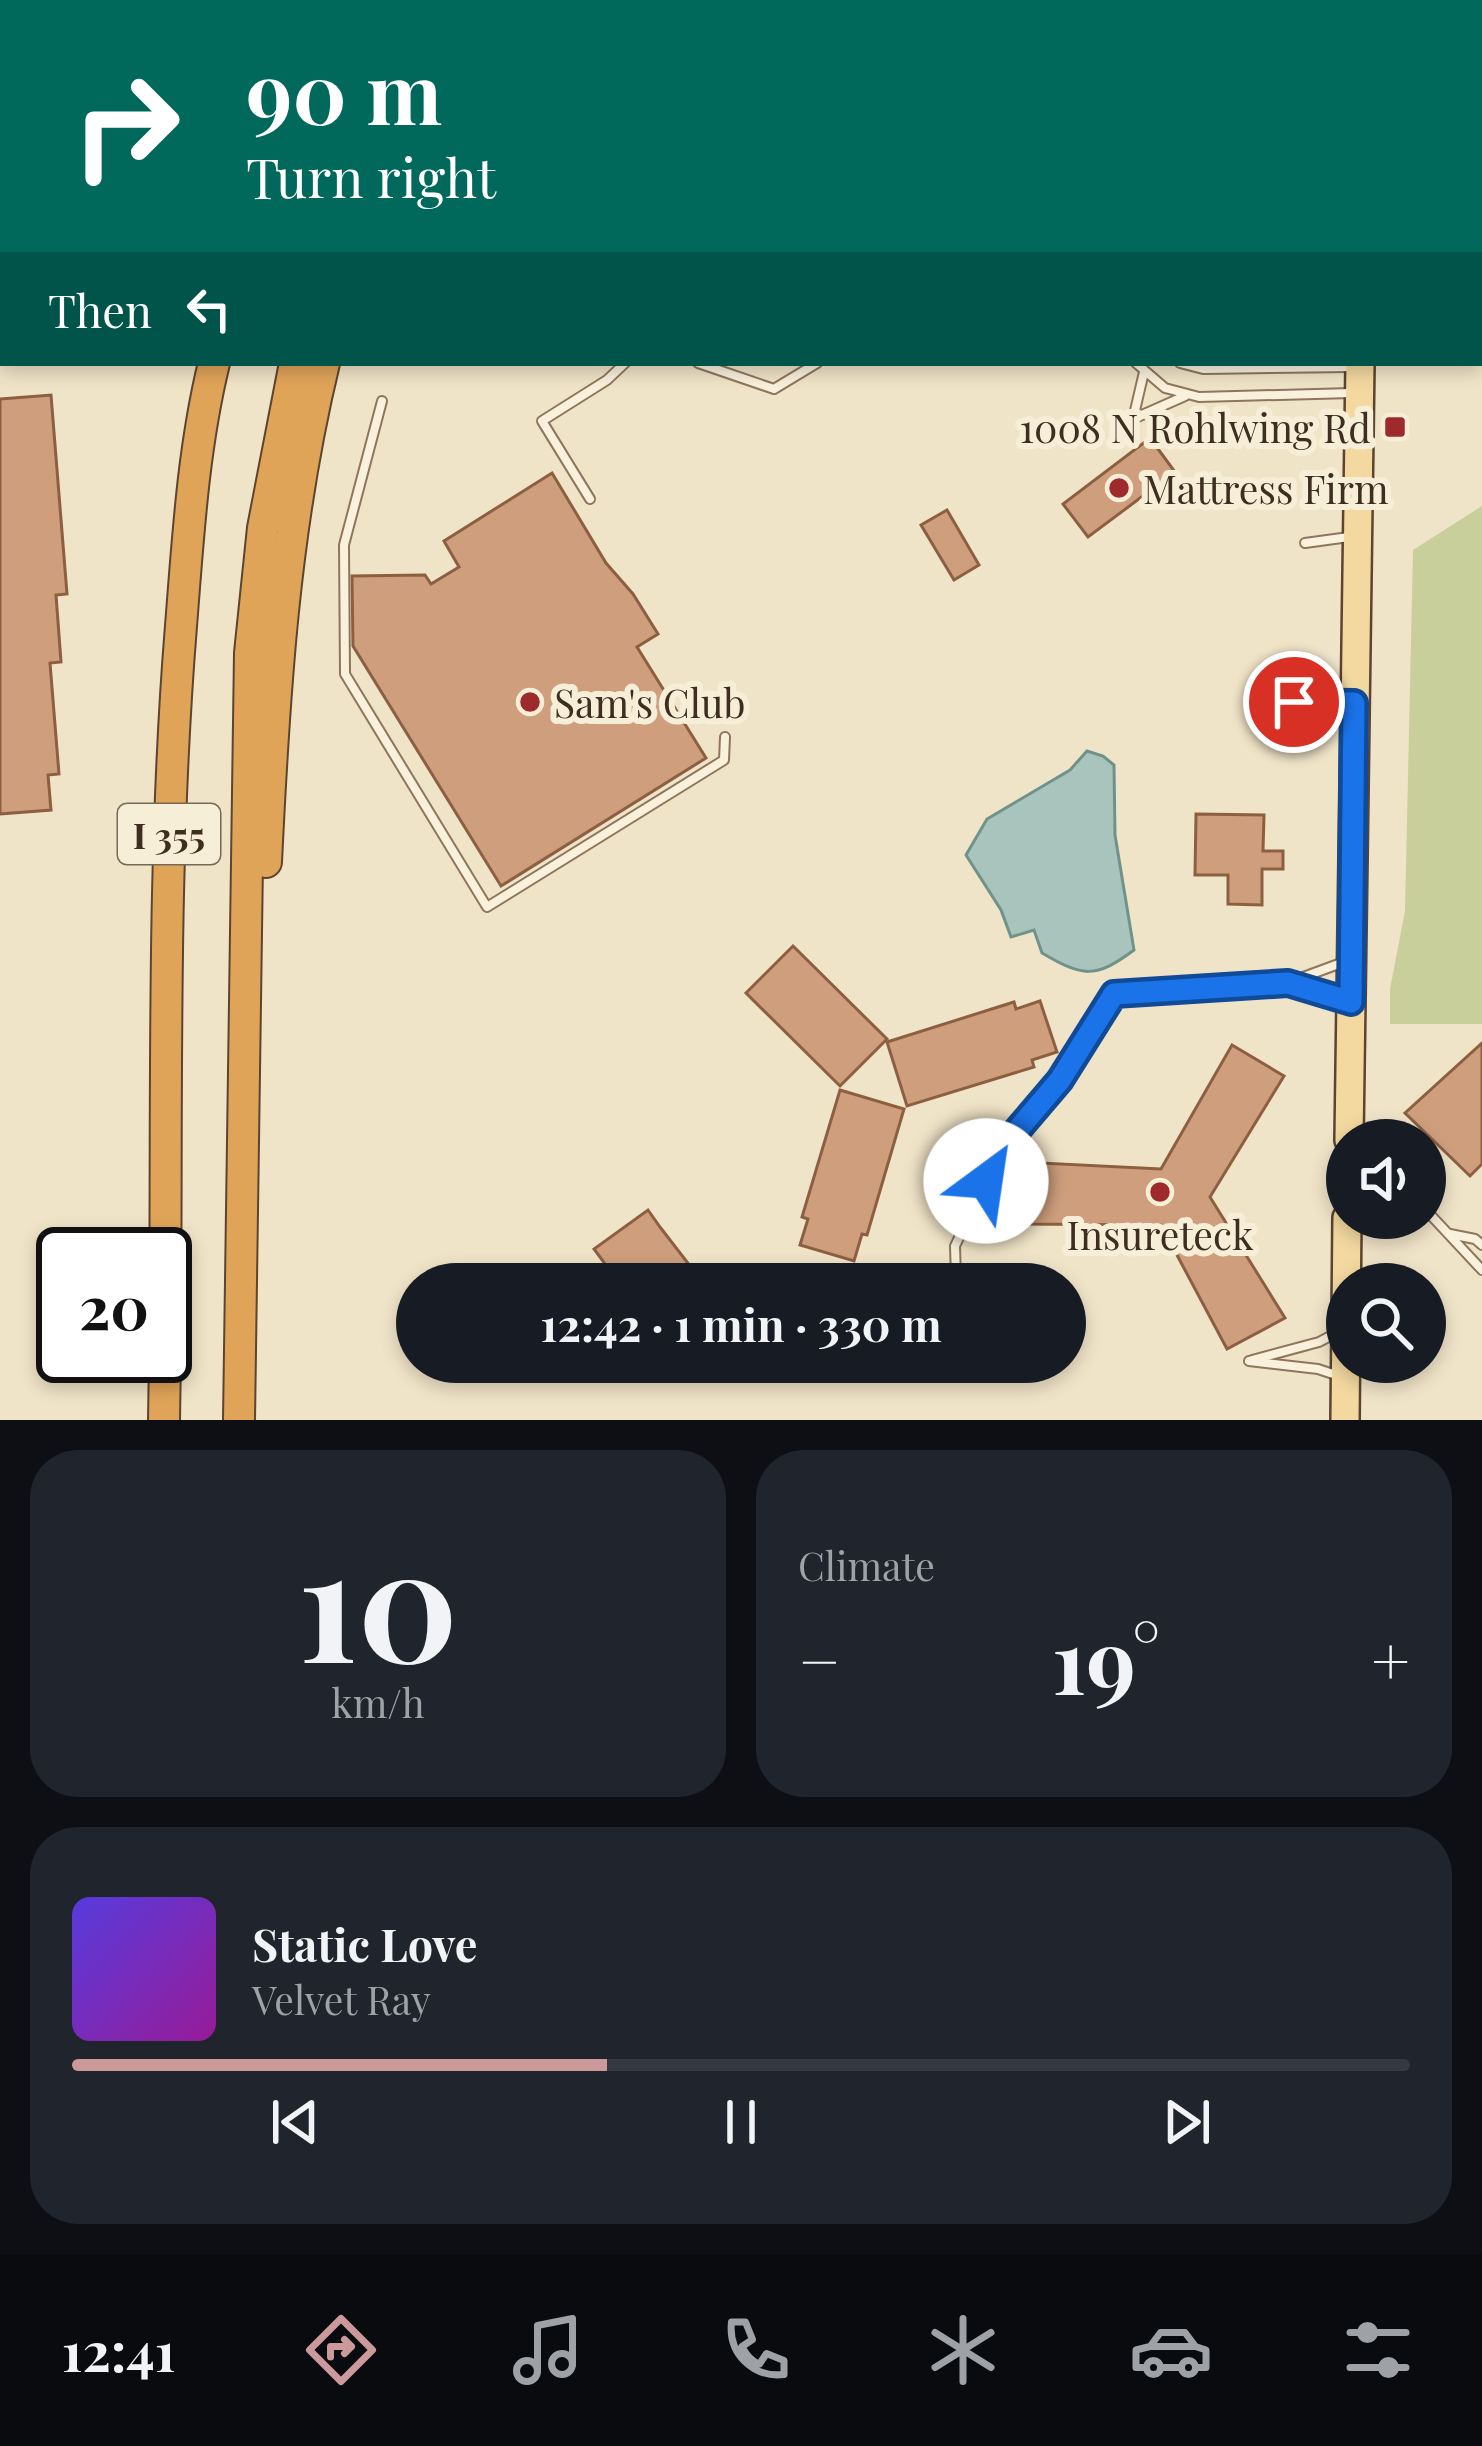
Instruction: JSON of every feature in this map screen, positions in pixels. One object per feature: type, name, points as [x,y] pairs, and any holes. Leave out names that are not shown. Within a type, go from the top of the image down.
[{"type":"highway","name":"I 355","points":[[239,1420],[250,653],[263,528],[294,366]]},
{"type":"highway","points":[[245,1120],[280,606],[323,366]]},
{"type":"highway","name":"I 355","points":[[166,1227],[168,853],[176,677],[189,528],[213,367]]},
{"type":"highway","points":[[164,1420],[165,1383]]},
{"type":"main road","points":[[1349,1119],[1358,371]]},
{"type":"main road","points":[[1345,1420],[1346,1383]]},
{"type":"lane","points":[[590,499],[542,421],[622,366]]},
{"type":"lane","points":[[707,366],[774,388],[812,366]]},
{"type":"lane","points":[[1192,366],[1358,371]]},
{"type":"lane","points":[[1140,367],[1133,419],[1188,395],[1358,371]]},
{"type":"lane","points":[[1140,367],[1165,388],[1188,395]]},
{"type":"lane","points":[[382,400],[344,545],[345,674],[487,907],[724,760],[724,737]]},
{"type":"lane","points":[[1305,543],[1356,536]]},
{"type":"lane","points":[[1294,702],[1354,703]]},
{"type":"lane","points":[[956,1263],[955,1246],[1002,1148],[1060,1080],[1114,994],[1288,983],[1351,959]]},
{"type":"lane","points":[[1288,983],[1351,1002]]},
{"type":"lane","points":[[1446,1231],[1482,1270]]},
{"type":"lane","points":[[1449,1234],[1482,1245]]},
{"type":"lane","points":[[1326,1339],[1249,1361],[1326,1372]]},
{"type":"green space","points":[[1482,506],[1482,1024],[1390,1024],[1390,989],[1405,911],[1413,550]]},
{"type":"water","points":[[1087,751],[1114,765],[1115,835],[1134,950],[1109,966],[1089,971],[1068,967],[1042,953],[1034,930],[1011,937],[1001,910],[966,855],[987,819],[1070,770]]},
{"type":"building","points":[[51,395],[67,594],[56,595],[61,662],[50,663],[59,774],[48,775],[51,810],[0,814],[0,399]]},
{"type":"building","name":"Mattress Firm","points":[[1150,438],[1175,472],[1088,537],[1063,504]]},
{"type":"building","name":"Sam's Club","points":[[552,473],[606,563],[658,634],[637,647],[706,758],[501,886],[353,646],[352,576],[425,575],[431,584],[459,567],[444,541]]},
{"type":"building","points":[[947,510],[979,565],[954,580],[921,525]]},
{"type":"building","points":[[1196,814],[1264,815],[1263,851],[1283,851],[1283,869],[1262,869],[1262,905],[1228,904],[1228,875],[1195,875]]},
{"type":"building","points":[[793,946],[887,1039],[840,1086],[746,993]]},
{"type":"building","points":[[1040,1001],[1057,1052],[1032,1060],[1034,1067],[907,1106],[887,1042],[1014,1002],[1016,1009]]},
{"type":"building","points":[[1482,1043],[1482,1164],[1470,1176],[1446,1153],[1446,1119],[1411,1119],[1405,1113]]},
{"type":"building","points":[[1232,1045],[1284,1076],[1210,1197],[1285,1318],[1227,1349],[1161,1225],[1020,1224],[1021,1162],[1161,1169]]},
{"type":"building","points":[[840,1090],[904,1109],[867,1235],[862,1234],[854,1261],[800,1245],[808,1219],[802,1217]]},
{"type":"building","points":[[648,1210],[688,1263],[604,1263],[594,1249]]},
{"type":"place","name":"1008 N Rohlwing Rd","points":[[1395,427]]},
{"type":"place","name":"Mattress Firm","points":[[1119,488]]},
{"type":"place","name":"Sam's Club","points":[[530,702]]},
{"type":"place","name":"Insureteck","points":[[1160,1192]]},
{"type":"route","points":[[986,1181],[1002,1148],[1060,1080],[1114,994],[1288,983],[1351,1002],[1354,703],[1294,702]]}]
